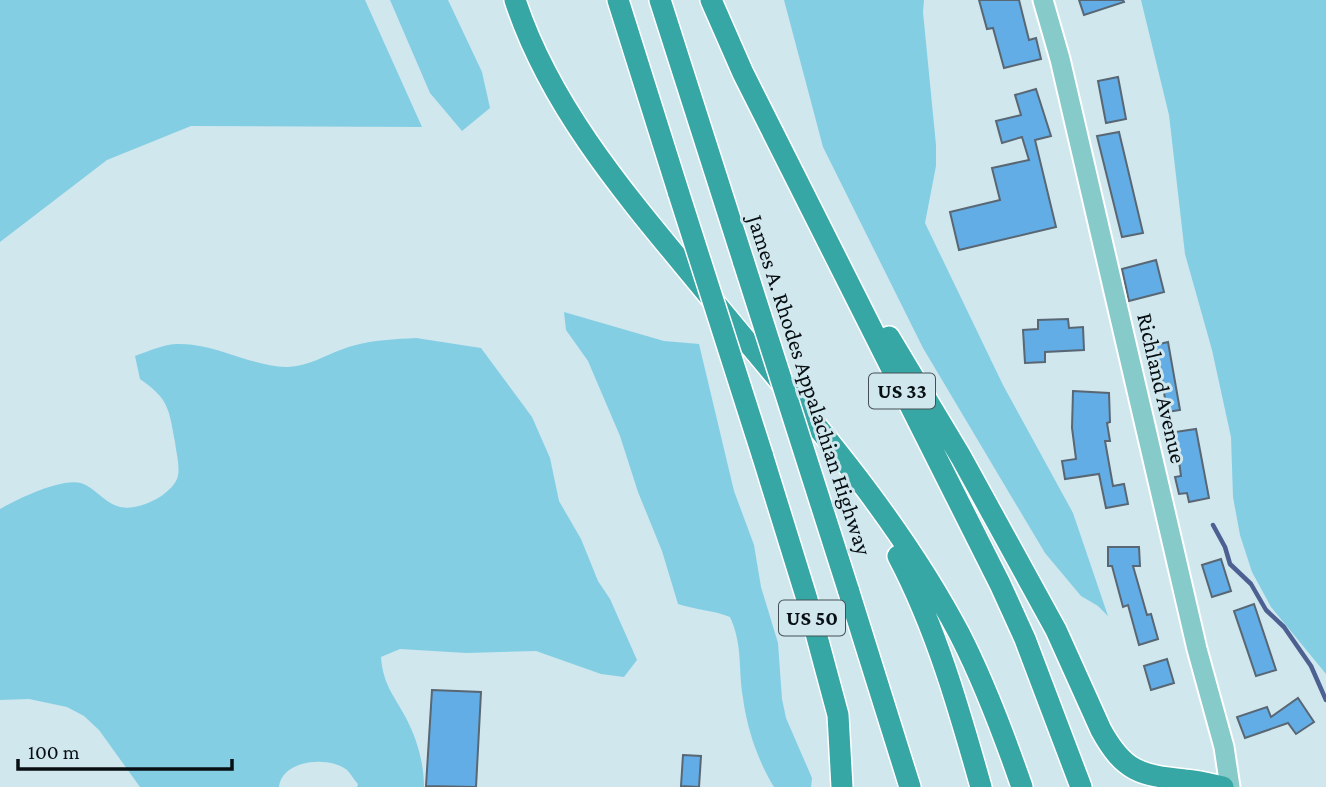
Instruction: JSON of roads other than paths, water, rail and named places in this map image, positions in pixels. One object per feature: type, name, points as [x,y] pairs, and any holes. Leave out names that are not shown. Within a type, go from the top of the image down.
[{"type":"highway","points":[[515,0],[536,53],[566,108],[601,159],[640,211],[855,473],[920,568],[959,634],[987,690],[1022,787]]},
{"type":"highway","name":"US 50","points":[[618,0],[806,596],[838,715],[842,787]]},
{"type":"highway","name":"James A. Rhodes Appalachian Highway","points":[[660,0],[910,787]]},
{"type":"highway","name":"US 33","points":[[711,0],[743,73],[1000,584],[1039,675],[1081,787]]},
{"type":"highway","points":[[802,192],[961,457],[1056,631],[1107,741],[1127,765],[1145,775],[1223,787]]},
{"type":"highway","points":[[855,473],[926,614],[981,787]]},
{"type":"main road","name":"Richland Avenue","points":[[1043,0],[1060,60],[1194,636],[1224,747],[1230,787]]},
{"type":"waterway","points":[[1213,525],[1225,547],[1230,564],[1251,584],[1266,610],[1284,627],[1311,666],[1326,700]]}]
